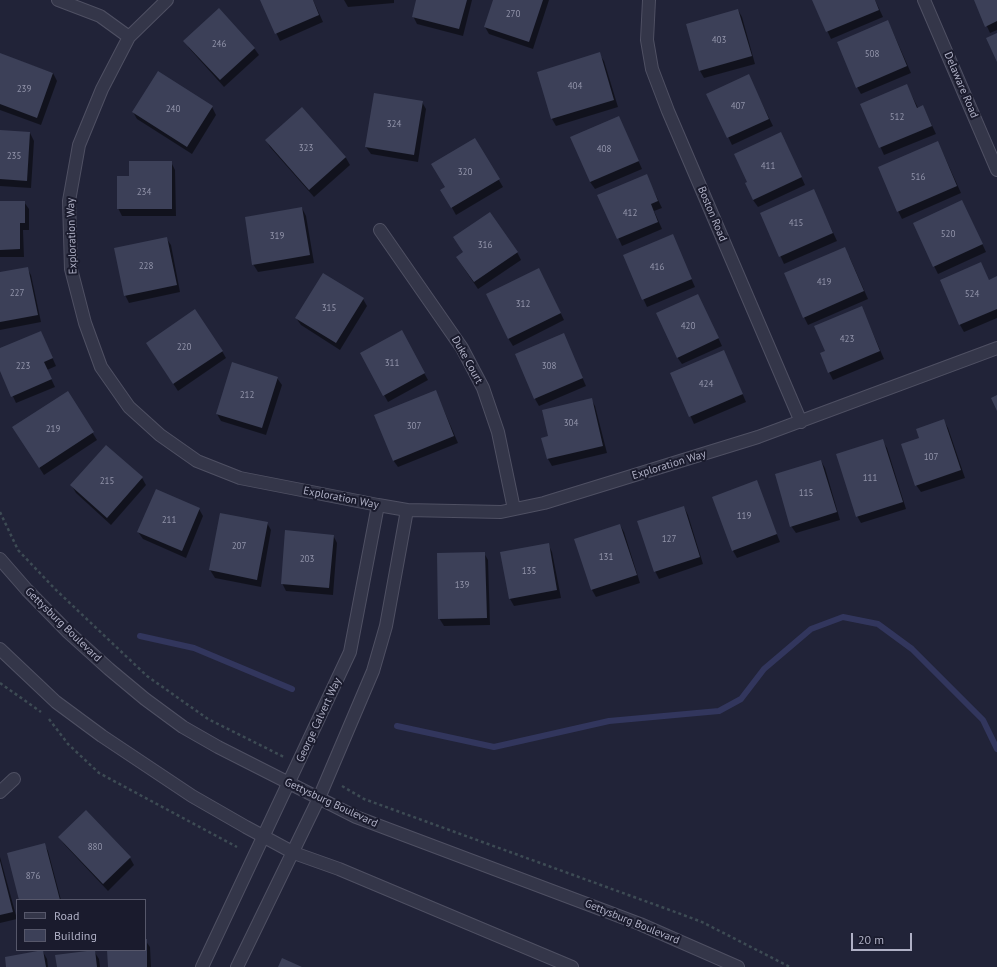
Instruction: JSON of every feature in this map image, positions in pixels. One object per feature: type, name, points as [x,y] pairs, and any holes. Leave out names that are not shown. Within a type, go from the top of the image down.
[{"type":"street","points":[[58,0],[100,16],[129,37]]},
{"type":"street","name":"Exploration Way","points":[[167,0],[129,37],[102,89],[79,145],[69,201],[71,269],[84,323],[101,367],[129,407],[160,435],[198,461],[240,478],[407,510],[501,512],[544,503],[758,437],[997,348]]},
{"type":"street","name":"Boston Road","points":[[649,0],[647,40],[652,69],[668,111],[801,422]]},
{"type":"street","name":"Delaware Road","points":[[924,0],[997,170]]},
{"type":"street","name":"Duke Court","points":[[380,230],[462,348],[483,388],[498,432],[514,509]]},
{"type":"street","name":"George Calvert Way","points":[[202,967],[263,836],[299,764],[350,652],[378,505]]},
{"type":"street","points":[[237,967],[320,798],[373,671],[386,626],[407,510]]},
{"type":"street","name":"Gettysburg Boulevard","points":[[0,559],[27,590],[68,632],[145,699],[183,727],[218,747],[356,817],[640,924],[738,967]]},
{"type":"street","points":[[0,650],[56,702],[102,736],[192,796],[263,836],[294,852],[572,967]]},
{"type":"street","points":[[0,792],[14,779]]},
{"type":"path","points":[[0,512],[18,550],[55,589],[147,676],[208,719],[299,764]]},
{"type":"path","points":[[0,684],[47,716],[68,744],[99,773],[237,847]]},
{"type":"path","points":[[328,778],[364,799],[702,922],[790,967]]},
{"type":"building","points":[[260,0],[313,0],[319,15],[275,34]]},
{"type":"building","points":[[416,0],[467,0],[459,29],[412,17]]},
{"type":"building","points":[[493,0],[543,0],[529,42],[484,27]]},
{"type":"building","points":[[812,0],[875,0],[879,10],[826,32]]},
{"type":"building","points":[[974,0],[997,0],[997,21],[985,27]]},
{"type":"building","points":[[219,8],[255,48],[220,80],[183,41]]},
{"type":"building","points":[[738,9],[752,56],[699,71],[686,24]]},
{"type":"building","points":[[888,20],[907,66],[856,88],[837,42]]},
{"type":"building","points":[[997,33],[997,62],[986,38]]},
{"type":"building","points":[[600,52],[614,100],[551,119],[537,72]]},
{"type":"building","points":[[0,53],[53,73],[37,118],[0,104]]},
{"type":"building","points":[[158,71],[213,106],[187,147],[132,112]]},
{"type":"building","points":[[749,74],[769,119],[727,138],[706,94]]},
{"type":"building","points":[[907,84],[917,108],[923,105],[932,126],[879,148],[860,104]]},
{"type":"building","points":[[374,93],[423,101],[414,155],[365,147]]},
{"type":"building","points":[[302,107],[346,157],[309,190],[265,140]]},
{"type":"building","points":[[619,116],[639,161],[590,182],[570,137]]},
{"type":"building","points":[[0,130],[30,132],[27,181],[0,179]]},
{"type":"building","points":[[781,132],[802,177],[753,200],[745,183],[747,182],[734,154]]},
{"type":"building","points":[[475,138],[500,179],[451,208],[440,190],[445,187],[431,164]]},
{"type":"building","points":[[938,141],[957,186],[897,212],[878,167]]},
{"type":"building","points":[[129,161],[172,161],[172,209],[117,209],[117,176],[129,176]]},
{"type":"building","points":[[647,174],[658,201],[651,204],[658,222],[617,239],[597,195]]},
{"type":"building","points":[[814,189],[833,233],[779,257],[760,213]]},
{"type":"building","points":[[962,200],[983,244],[933,267],[913,223]]},
{"type":"building","points":[[0,201],[25,201],[25,223],[20,223],[20,249],[0,250]]},
{"type":"building","points":[[302,207],[310,255],[252,265],[245,217]]},
{"type":"building","points":[[490,212],[518,252],[474,282],[456,257],[463,252],[453,237]]},
{"type":"building","points":[[673,234],[692,279],[642,300],[623,255]]},
{"type":"building","points":[[167,237],[177,285],[124,296],[114,248]]},
{"type":"building","points":[[845,247],[864,291],[803,318],[784,273]]},
{"type":"building","points":[[981,262],[989,280],[997,276],[997,309],[959,325],[940,280]]},
{"type":"building","points":[[28,267],[38,315],[0,322],[0,272]]},
{"type":"building","points":[[539,268],[561,313],[508,339],[486,294]]},
{"type":"building","points":[[323,273],[364,298],[336,343],[295,318]]},
{"type":"building","points":[[698,294],[719,338],[677,358],[656,313]]},
{"type":"building","points":[[862,306],[880,351],[828,373],[820,353],[825,351],[814,326]]},
{"type":"building","points":[[195,309],[223,351],[173,384],[146,343]]},
{"type":"building","points":[[402,330],[425,373],[383,396],[360,353]]},
{"type":"building","points":[[41,331],[53,358],[44,362],[52,379],[11,397],[0,371],[0,348]]},
{"type":"building","points":[[564,333],[583,378],[534,399],[515,354]]},
{"type":"building","points":[[724,350],[743,394],[689,417],[670,373]]},
{"type":"building","points":[[232,362],[278,377],[262,428],[216,414]]},
{"type":"building","points":[[436,390],[454,436],[393,461],[374,415]]},
{"type":"building","points":[[68,391],[94,432],[39,468],[12,427]]},
{"type":"building","points":[[997,395],[997,411],[991,398]]},
{"type":"building","points":[[592,398],[603,446],[547,459],[541,438],[548,436],[542,410]]},
{"type":"building","points":[[944,419],[961,470],[915,486],[901,444],[919,438],[916,429]]},
{"type":"building","points":[[883,439],[903,502],[856,517],[836,454]]},
{"type":"building","points":[[106,445],[143,477],[107,518],[70,485]]},
{"type":"building","points":[[821,460],[837,512],[790,527],[775,474]]},
{"type":"building","points":[[757,480],[777,534],[732,551],[712,497]]},
{"type":"building","points":[[156,489],[200,508],[182,551],[137,532]]},
{"type":"building","points":[[684,506],[700,557],[654,572],[637,521]]},
{"type":"building","points":[[220,513],[268,522],[257,580],[209,570]]},
{"type":"building","points":[[620,524],[637,575],[591,590],[574,539]]},
{"type":"building","points":[[285,530],[334,535],[329,588],[281,584]]},
{"type":"building","points":[[549,543],[557,590],[509,599],[500,552]]},
{"type":"building","points":[[485,552],[487,618],[438,619],[437,553]]},
{"type":"building","points":[[86,810],[131,857],[103,884],[58,837]]},
{"type":"building","points":[[45,843],[60,899],[19,899],[7,853]]},
{"type":"building","points":[[0,861],[13,912],[0,915]]},
{"type":"building","points":[[147,939],[147,967],[108,967],[107,951],[146,951]]},
{"type":"building","points":[[43,951],[46,967],[6,967],[5,957]]},
{"type":"building","points":[[95,951],[97,967],[57,967],[55,955]]},
{"type":"building","points":[[282,958],[302,967],[278,967]]},
{"type":"waterway","points":[[397,726],[494,747],[609,721],[719,711],[741,699],[764,669],[811,629],[843,617],[878,624],[912,649],[983,720],[997,749]]},
{"type":"waterway","points":[[140,636],[194,648],[292,689]]}]
